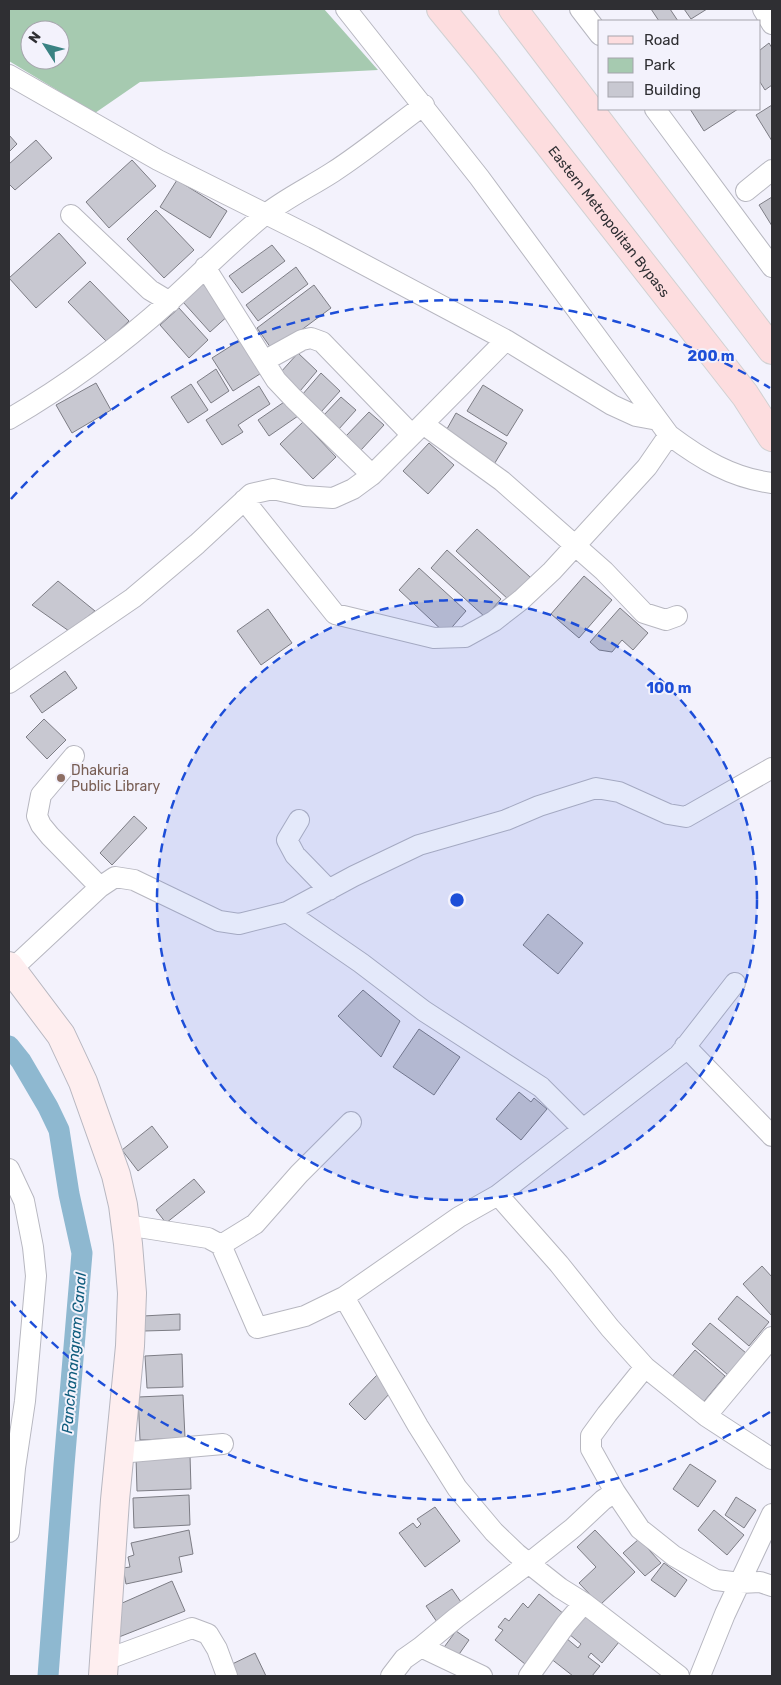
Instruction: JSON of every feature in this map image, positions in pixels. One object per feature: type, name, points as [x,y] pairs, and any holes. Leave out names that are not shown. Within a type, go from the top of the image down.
[{"type":"main road","name":"Eastern Metropolitan Bypass","points":[[441,9],[745,395],[772,438]]},
{"type":"main road","points":[[513,9],[772,350]]},
{"type":"street","points":[[346,9],[424,105],[664,427],[693,454],[718,467],[749,480],[772,483]]},
{"type":"street","points":[[580,9],[598,32]]},
{"type":"street","points":[[761,35],[772,26],[763,9]]},
{"type":"street","points":[[9,75],[158,160],[314,238],[506,340],[612,405],[664,427]]},
{"type":"street","points":[[9,419],[40,402],[84,371],[170,302],[226,247],[265,215],[334,172],[424,105]]},
{"type":"street","points":[[657,110],[772,267]]},
{"type":"street","points":[[746,191],[772,170]]},
{"type":"street","points":[[71,215],[150,290],[170,302]]},
{"type":"street","points":[[205,267],[276,380],[372,475]]},
{"type":"street","points":[[264,361],[302,340],[311,338],[322,342],[417,430],[502,481],[604,571],[644,613],[666,620],[677,616]]},
{"type":"street","points":[[9,684],[133,598],[197,544],[251,494],[273,489],[304,496],[333,498],[353,490],[372,475],[506,340]]},
{"type":"street","points":[[244,500],[335,614],[434,638],[465,638],[494,622],[521,600],[576,547],[647,467],[664,427]]},
{"type":"street","points":[[74,756],[41,796],[37,816],[41,825],[50,836],[100,887]]},
{"type":"street","points":[[227,1676],[217,1649],[208,1634],[192,1628],[104,1668],[119,1453],[130,1346],[132,1293],[126,1225],[116,1176],[83,1082],[60,1035],[10,968],[100,887],[115,877],[134,880],[218,921],[239,924],[287,912],[419,845],[506,820],[539,806],[596,788],[619,792],[668,814],[686,817],[772,768]]},
{"type":"street","points":[[299,820],[287,840],[294,856],[329,890]]},
{"type":"street","points":[[287,912],[361,963],[424,1011],[541,1087],[583,1129]]},
{"type":"street","points":[[126,1225],[208,1238],[221,1245],[257,1328],[305,1316],[344,1297],[459,1217],[498,1194],[679,1055],[735,983]]},
{"type":"street","points":[[685,1046],[772,1136]]},
{"type":"street","points":[[221,1245],[255,1224],[299,1174],[351,1122]]},
{"type":"street","points":[[9,1169],[14,1193],[24,1201],[33,1247],[36,1276],[25,1401],[15,1468],[9,1532]]},
{"type":"street","points":[[498,1194],[559,1264],[610,1328],[646,1367],[706,1416],[772,1459]]},
{"type":"street","points":[[344,1297],[418,1426],[457,1488],[494,1532],[517,1554],[560,1588],[584,1603],[679,1676]]},
{"type":"street","points":[[706,1416],[772,1337]]},
{"type":"street","points":[[646,1367],[607,1414],[592,1436],[591,1448],[615,1492],[640,1529],[674,1556],[716,1580],[740,1583],[760,1582],[772,1586]]},
{"type":"street","points":[[119,1453],[223,1444]]},
{"type":"street","points":[[391,1676],[404,1659],[529,1563],[615,1492]]},
{"type":"street","points":[[700,1676],[725,1614],[772,1514]]},
{"type":"street","points":[[529,1676],[566,1624],[584,1603]]},
{"type":"street","points":[[422,1646],[482,1676]]},
{"type":"green space","points":[[9,9],[324,9],[378,70],[140,82],[95,113],[24,70],[70,70],[70,20],[20,20],[20,68],[9,61]]},
{"type":"building","points":[[651,9],[670,9],[677,20],[658,20]]},
{"type":"building","points":[[684,9],[707,9],[691,19]]},
{"type":"building","points":[[769,43],[772,48],[772,85],[765,90],[761,84],[761,49]]},
{"type":"building","points":[[772,105],[772,141],[756,115]]},
{"type":"building","points":[[691,110],[736,110],[704,131]]},
{"type":"building","points":[[9,135],[17,144],[9,152]]},
{"type":"building","points":[[36,140],[52,158],[15,190],[9,184],[9,164]]},
{"type":"building","points":[[132,160],[156,186],[109,228],[86,202]]},
{"type":"building","points":[[177,180],[227,211],[210,238],[160,207]]},
{"type":"building","points":[[772,197],[772,226],[759,205]]},
{"type":"building","points":[[156,210],[194,250],[164,278],[127,239]]},
{"type":"building","points":[[59,233],[86,263],[36,308],[9,278]]},
{"type":"building","points":[[272,245],[285,261],[242,293],[229,276]]},
{"type":"building","points":[[296,267],[308,284],[258,321],[246,305]]},
{"type":"building","points":[[90,281],[129,321],[107,342],[68,302]]},
{"type":"building","points":[[203,284],[230,314],[210,332],[183,302]]},
{"type":"building","points":[[314,285],[331,308],[273,351],[257,328]]},
{"type":"building","points":[[179,308],[208,340],[189,358],[160,325]]},
{"type":"building","points":[[242,339],[263,372],[233,391],[212,358]]},
{"type":"building","points":[[298,353],[317,371],[300,391],[280,373]]},
{"type":"building","points":[[216,369],[229,391],[211,403],[197,382]]},
{"type":"building","points":[[321,373],[340,391],[321,412],[302,395]]},
{"type":"building","points":[[96,383],[111,410],[72,433],[56,405]]},
{"type":"building","points":[[191,384],[208,410],[188,423],[171,397]]},
{"type":"building","points":[[483,385],[523,410],[507,436],[467,411]]},
{"type":"building","points":[[259,386],[270,404],[238,425],[243,432],[222,445],[206,420]]},
{"type":"building","points":[[341,397],[356,410],[338,430],[323,416]]},
{"type":"building","points":[[287,400],[298,416],[269,436],[258,420]]},
{"type":"building","points":[[369,412],[384,425],[361,450],[346,436]]},
{"type":"building","points":[[456,413],[507,443],[493,466],[443,436]]},
{"type":"building","points":[[303,422],[336,457],[313,479],[280,444]]},
{"type":"building","points":[[429,443],[454,465],[428,494],[403,471]]},
{"type":"building","points":[[477,529],[530,577],[509,600],[456,551]]},
{"type":"building","points":[[447,550],[501,599],[485,617],[431,568]]},
{"type":"building","points":[[419,568],[466,611],[446,634],[399,590]]},
{"type":"building","points":[[584,576],[612,600],[579,638],[551,614]]},
{"type":"building","points":[[58,581],[95,611],[69,631],[32,605]]},
{"type":"building","points":[[620,608],[648,633],[633,650],[622,640],[612,652],[599,650],[590,642]]},
{"type":"building","points":[[268,609],[292,643],[261,665],[237,631]]},
{"type":"building","points":[[65,671],[77,688],[42,713],[30,696]]},
{"type":"building","points":[[44,719],[66,740],[47,759],[26,737]]},
{"type":"building","points":[[134,816],[147,828],[112,865],[100,853]]},
{"type":"building","points":[[548,914],[583,943],[558,974],[523,945]]},
{"type":"building","points":[[363,990],[400,1021],[381,1057],[338,1016]]},
{"type":"building","points":[[419,1029],[460,1057],[434,1095],[393,1067]]},
{"type":"building","points":[[519,1092],[531,1102],[534,1098],[547,1109],[521,1140],[496,1119]]},
{"type":"building","points":[[152,1126],[168,1147],[138,1171],[122,1150]]},
{"type":"building","points":[[194,1179],[205,1192],[166,1223],[156,1210]]},
{"type":"building","points":[[762,1266],[772,1277],[772,1316],[743,1284]]},
{"type":"building","points":[[737,1296],[769,1322],[749,1346],[718,1319]]},
{"type":"building","points":[[180,1314],[180,1330],[144,1331],[143,1316]]},
{"type":"building","points":[[710,1323],[746,1353],[728,1375],[692,1344]]},
{"type":"building","points":[[695,1350],[725,1376],[701,1405],[670,1379]]},
{"type":"building","points":[[182,1354],[183,1387],[147,1388],[145,1356]]},
{"type":"building","points":[[377,1375],[391,1392],[365,1420],[349,1404]]},
{"type":"building","points":[[183,1395],[185,1438],[140,1440],[138,1397]]},
{"type":"building","points":[[190,1455],[191,1489],[137,1491],[136,1457]]},
{"type":"building","points":[[690,1464],[716,1481],[698,1507],[673,1489]]},
{"type":"building","points":[[189,1495],[190,1525],[134,1528],[133,1498]]},
{"type":"building","points":[[736,1497],[756,1510],[744,1528],[725,1515]]},
{"type":"building","points":[[435,1507],[460,1541],[425,1567],[399,1533],[413,1523],[417,1528],[421,1524],[417,1519]]},
{"type":"building","points":[[714,1510],[744,1535],[727,1555],[698,1530]]},
{"type":"building","points":[[189,1530],[193,1554],[179,1557],[182,1572],[126,1584],[123,1568],[130,1567],[128,1557],[134,1555],[131,1543]]},
{"type":"building","points":[[595,1530],[635,1572],[600,1605],[579,1583],[596,1567],[577,1547]]},
{"type":"building","points":[[639,1539],[661,1563],[645,1576],[623,1553]]},
{"type":"building","points":[[664,1563],[687,1580],[675,1597],[651,1580]]},
{"type":"building","points":[[172,1581],[185,1611],[119,1637],[120,1604]]},
{"type":"building","points":[[452,1589],[463,1605],[437,1622],[426,1606]]},
{"type":"building","points":[[539,1594],[564,1614],[525,1664],[495,1640],[503,1630],[498,1627],[505,1618],[509,1621],[523,1603],[528,1608]]},
{"type":"building","points":[[584,1615],[619,1642],[602,1663],[591,1653],[588,1657],[600,1666],[592,1676],[573,1676],[550,1658],[566,1638],[578,1648],[581,1644],[569,1634]]},
{"type":"building","points":[[456,1631],[469,1640],[455,1660],[442,1650]]},
{"type":"building","points":[[255,1653],[266,1676],[231,1676],[226,1667]]},
{"type":"waterway","name":"Panchanangram Canal","points":[[9,1046],[21,1061],[59,1130],[69,1194],[82,1253],[48,1676]]},
{"type":"place","name":"Dhakuria Public Library","points":[[61,778]]}]
